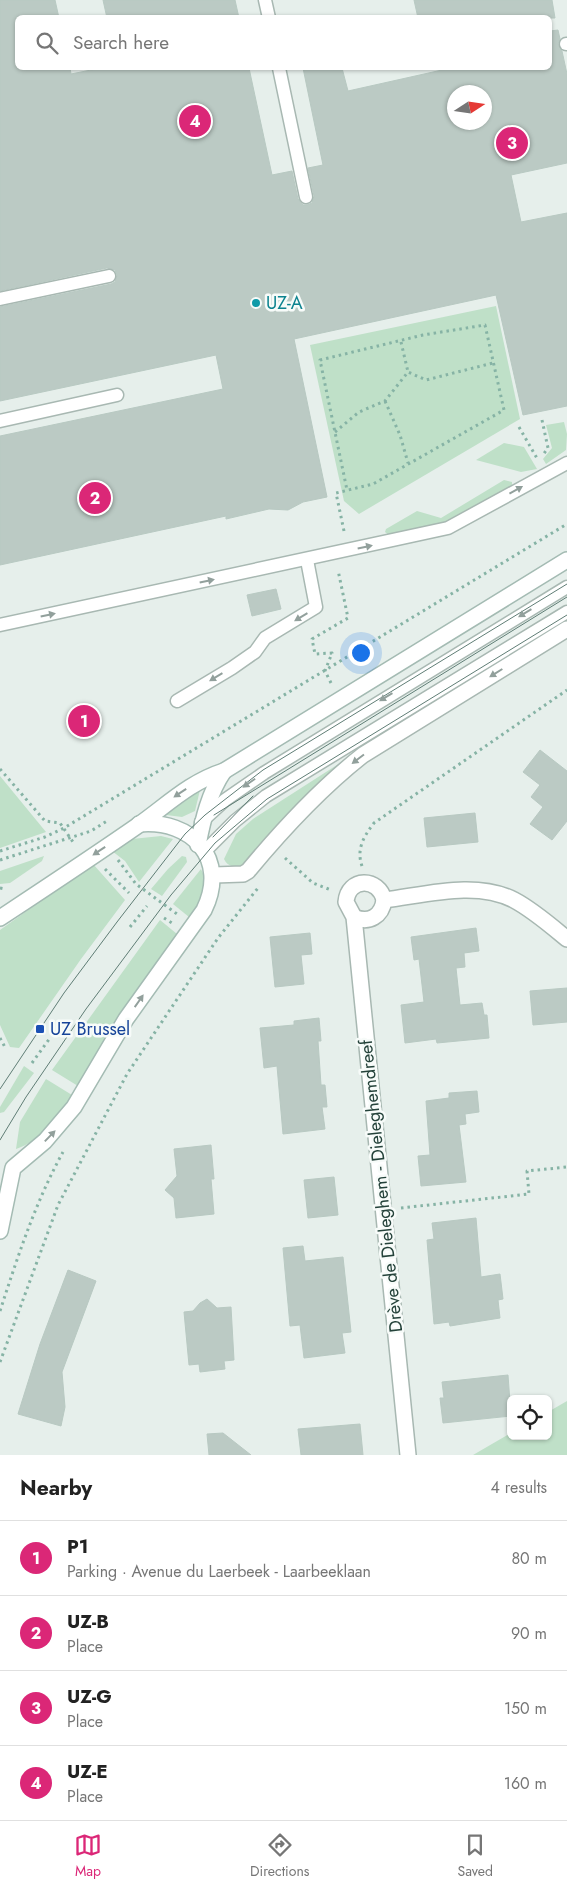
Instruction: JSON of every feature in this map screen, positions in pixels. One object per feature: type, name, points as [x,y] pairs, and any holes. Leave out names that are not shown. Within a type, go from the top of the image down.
[{"type":"street","points":[[0,918],[140,824],[169,800],[200,780],[224,770],[567,560]]},
{"type":"street","points":[[214,875],[243,874],[248,871],[293,821],[342,772],[363,755],[567,629]]},
{"type":"street","points":[[197,844],[215,785],[224,770]]},
{"type":"street","points":[[0,1232],[7,1166],[45,1140],[74,1107],[126,1019],[193,926],[210,899],[214,875],[197,844],[167,824],[140,824]]},
{"type":"street","points":[[346,896],[358,884],[372,884],[381,890],[384,900],[380,912],[371,919],[365,920],[354,917]]},
{"type":"street","points":[[384,900],[469,890],[499,893],[526,907],[567,939]]},
{"type":"street","name":"Drève de Dieleghem - Dieleghemdreef","points":[[346,896],[347,908],[354,917],[408,1455]]},
{"type":"lane","points":[[265,0],[268,15]]},
{"type":"lane","points":[[279,70],[306,196]]},
{"type":"lane","points":[[0,299],[109,276]]},
{"type":"lane","points":[[0,421],[117,394]]},
{"type":"lane","points":[[0,625],[448,528],[565,462]]},
{"type":"lane","points":[[177,701],[232,668],[255,652],[265,638],[316,607],[307,560]]},
{"type":"lane","points":[[204,820],[226,800],[264,773],[567,587]]},
{"type":"lane","points":[[197,844],[266,796],[567,612]]},
{"type":"path","points":[[344,531],[336,493],[373,484],[504,410],[485,325],[320,360],[347,490]]},
{"type":"path","points":[[401,342],[408,372]]},
{"type":"path","points":[[408,372],[426,380],[493,363]]},
{"type":"path","points":[[335,432],[359,412],[386,401],[408,372]]},
{"type":"path","points":[[386,401],[408,463]]},
{"type":"path","points":[[537,459],[548,448],[542,420]]},
{"type":"path","points":[[519,427],[542,467]]},
{"type":"path","points":[[0,851],[45,837],[64,828],[567,524]]},
{"type":"path","points":[[332,684],[325,671],[332,653],[315,654],[312,638],[348,618],[335,554]]},
{"type":"path","points":[[372,884],[366,875],[360,852],[367,832],[374,823],[567,690]]},
{"type":"path","points":[[0,769],[45,821],[60,823],[74,842]]},
{"type":"path","points":[[91,831],[122,864],[136,884],[193,926]]},
{"type":"path","points":[[280,864],[291,851]]},
{"type":"path","points":[[285,858],[313,883],[346,896]]},
{"type":"path","points":[[100,862],[129,893]]},
{"type":"path","points":[[0,1362],[58,1205],[127,1074],[218,938],[263,882]]},
{"type":"path","points":[[130,927],[147,906]]},
{"type":"path","points":[[0,1038],[6,1049],[0,1048]]},
{"type":"path","points":[[32,1063],[50,1038]]},
{"type":"path","points":[[383,1210],[529,1194],[526,1171],[567,1167]]},
{"type":"green space","points":[[496,306],[520,419],[359,514],[344,501],[310,345]]},
{"type":"green space","points":[[564,422],[567,434],[566,450],[546,464],[543,459],[552,448],[546,425]]},
{"type":"green space","points":[[504,443],[524,447],[537,469],[521,472],[476,460]]},
{"type":"green space","points":[[504,480],[512,482],[512,485],[446,523],[389,535],[385,532],[386,529],[417,511],[441,518]]},
{"type":"green space","points":[[354,754],[242,867],[227,864],[224,859],[236,834],[253,819]]},
{"type":"green space","points":[[0,776],[46,832],[0,848]]},
{"type":"green space","points":[[200,790],[195,811],[182,817],[166,815]]},
{"type":"green space","points":[[161,836],[173,839],[139,882],[125,861],[112,851],[132,839]]},
{"type":"green space","points":[[44,856],[42,861],[10,883],[0,884],[0,871]]},
{"type":"green space","points":[[182,856],[186,857],[187,862],[162,896],[151,889],[168,869]]},
{"type":"green space","points":[[93,864],[125,900],[19,1048],[10,1047],[0,1025],[0,930]]},
{"type":"green space","points":[[201,869],[204,875],[204,888],[197,906],[189,917],[173,904]]},
{"type":"green space","points":[[160,920],[177,934],[121,1015],[78,1086],[52,1070]]},
{"type":"green space","points":[[24,1066],[34,1073],[4,1112],[0,1113],[0,1107]]},
{"type":"green space","points":[[46,1079],[72,1095],[55,1119],[41,1134],[16,1149],[20,1122]]},
{"type":"green space","points":[[567,1401],[567,1455],[473,1455],[507,1435],[507,1440],[552,1440],[552,1410]]},
{"type":"building","points":[[0,0],[55,0],[58,15],[15,15],[15,70],[70,70],[71,74],[91,70],[249,70],[272,175],[292,171],[298,199],[303,205],[312,203],[314,196],[308,168],[323,165],[303,70],[343,70],[348,91],[442,70],[552,70],[552,31],[558,30],[560,39],[558,44],[562,51],[567,74],[567,163],[511,175],[521,222],[567,213],[567,406],[523,415],[496,295],[294,339],[327,497],[303,502],[288,510],[269,509],[226,519],[226,516],[0,565],[0,436],[223,389],[216,355],[0,401],[0,307],[111,284],[115,282],[117,275],[115,270],[107,268],[0,291]]},
{"type":"building","points":[[103,0],[235,0],[238,15],[106,15]]},
{"type":"building","points":[[414,0],[552,0],[555,18],[552,18],[552,15],[417,15]]},
{"type":"building","points":[[276,589],[281,609],[252,616],[247,595]]},
{"type":"building","points":[[540,750],[567,771],[567,821],[552,840],[530,824],[543,807],[531,797],[540,785],[523,772]]},
{"type":"building","points":[[475,813],[478,842],[427,847],[424,818]]},
{"type":"building","points":[[476,928],[479,951],[464,953],[465,967],[456,968],[460,1005],[482,1003],[484,1015],[487,1015],[489,1038],[437,1043],[436,1039],[405,1043],[401,1005],[424,1002],[419,959],[414,960],[411,937]]},
{"type":"building","points":[[310,933],[312,954],[301,955],[304,984],[275,987],[270,937]]},
{"type":"building","points":[[567,988],[567,1022],[533,1025],[530,991]]},
{"type":"building","points":[[319,1018],[321,1041],[318,1041],[321,1085],[325,1085],[327,1107],[322,1107],[325,1129],[283,1134],[277,1066],[264,1068],[260,1028],[294,1025],[294,1021]]},
{"type":"building","points":[[477,1091],[479,1112],[465,1114],[466,1124],[459,1125],[466,1182],[421,1186],[418,1156],[430,1155],[426,1101],[449,1098],[449,1093]]},
{"type":"building","points":[[211,1145],[214,1179],[211,1179],[214,1214],[176,1218],[174,1198],[165,1190],[177,1176],[174,1149]]},
{"type":"building","points":[[334,1177],[338,1215],[308,1218],[304,1180]]},
{"type":"building","points":[[476,1218],[481,1277],[500,1274],[503,1299],[498,1300],[500,1318],[450,1326],[449,1322],[434,1324],[427,1240],[434,1239],[432,1223]]},
{"type":"building","points":[[303,1246],[305,1261],[343,1257],[351,1332],[342,1333],[345,1353],[304,1358],[300,1325],[290,1326],[283,1248]]},
{"type":"building","points":[[68,1270],[96,1281],[62,1372],[65,1407],[61,1426],[18,1414],[40,1344]]},
{"type":"building","points":[[207,1299],[217,1308],[231,1307],[234,1360],[224,1361],[225,1369],[200,1372],[199,1364],[189,1365],[184,1312],[193,1311],[200,1303]]},
{"type":"building","points":[[508,1375],[509,1395],[507,1395],[507,1416],[443,1423],[440,1398],[444,1398],[442,1382]]},
{"type":"building","points":[[360,1424],[363,1455],[301,1455],[298,1429]]},
{"type":"building","points":[[223,1433],[251,1455],[209,1455],[207,1434]]},
{"type":"tram line","points":[[0,1089],[64,993],[117,922],[185,834],[205,815],[263,770],[567,584]]},
{"type":"tram line","points":[[214,815],[567,597]]},
{"type":"tram line","points":[[0,1140],[26,1097],[86,1009],[171,895],[215,843],[267,799],[567,615]]},
{"type":"tram line","points":[[213,837],[253,796]]},
{"type":"place","name":"UZ-E","points":[[195,121]]},
{"type":"place","name":"UZ-G","points":[[512,143]]},
{"type":"place","name":"UZ-A","points":[[256,303]]},
{"type":"place","name":"UZ-B","points":[[95,498]]},
{"type":"place","name":"P1","points":[[84,721]]},
{"type":"place","name":"UZ Brussel","points":[[40,1029]]}]
